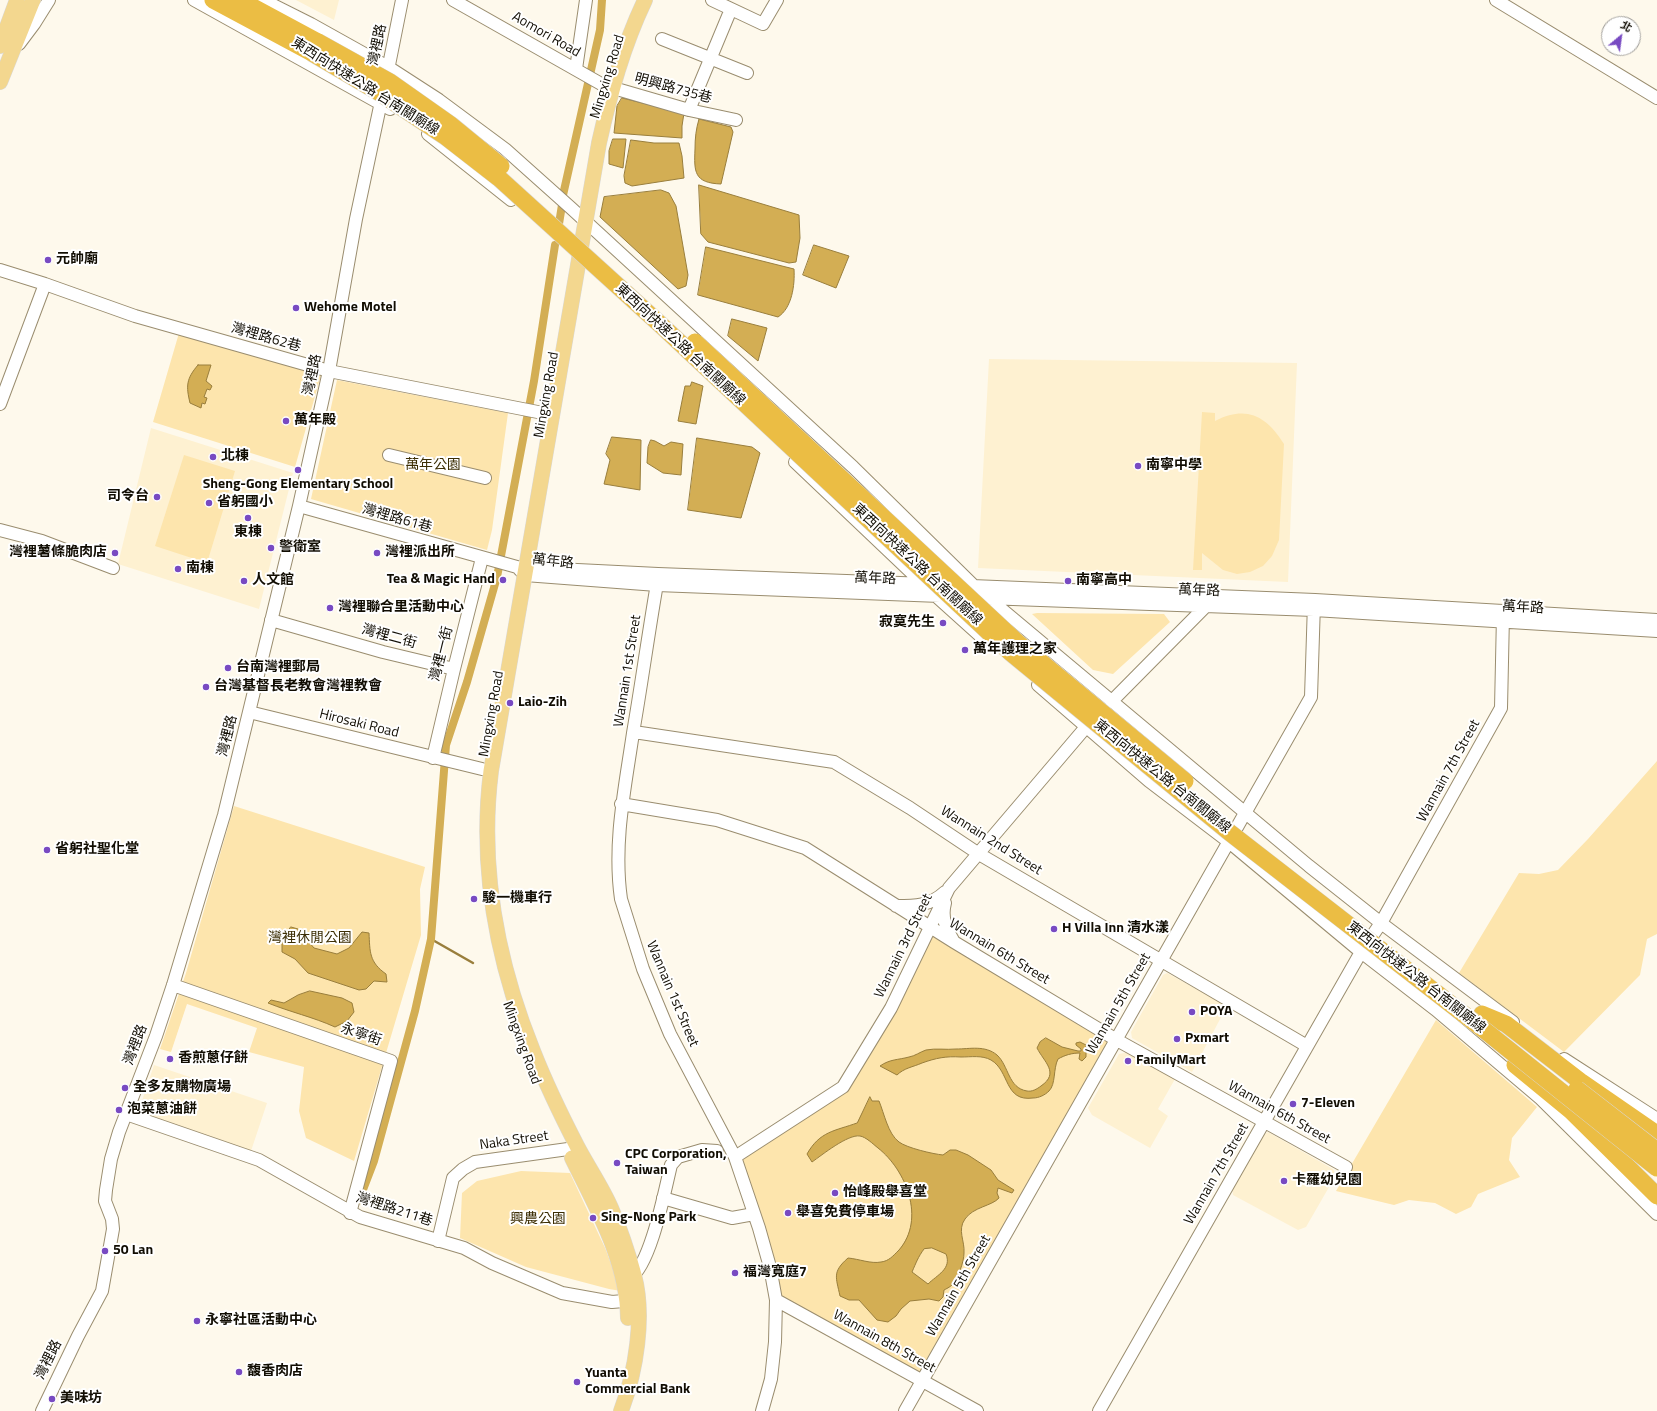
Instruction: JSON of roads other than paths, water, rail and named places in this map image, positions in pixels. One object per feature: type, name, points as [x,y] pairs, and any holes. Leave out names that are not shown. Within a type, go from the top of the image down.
[{"type":"highway","name":"東西向快速公路 台南關廟線","points":[[214,0],[390,82],[451,125],[507,170],[670,318],[1018,642],[1235,822],[1657,1152]]},
{"type":"highway","name":"東西向快速公路 台南關廟線","points":[[240,0],[315,47],[446,137],[500,179],[662,326],[1011,653],[1229,832],[1488,1033],[1657,1168]]},
{"type":"highway","points":[[1482,1014],[1506,1024],[1580,1082],[1657,1134]]},
{"type":"highway","points":[[1488,1033],[1495,1049],[1571,1111],[1657,1196]]},
{"type":"main road","points":[[0,82],[17,0]]},
{"type":"main road","points":[[7,49],[33,0]]},
{"type":"main road","name":"Mingxing Road","points":[[621,1411],[630,1382],[638,1332],[629,1278],[611,1208],[572,1148],[537,1087],[507,1009],[488,938],[478,867],[477,829],[482,769],[518,568],[543,413],[582,217],[589,144],[616,43],[633,0]]},
{"type":"main road","name":"Mingxing Road","points":[[605,86],[625,47],[645,0]]},
{"type":"main road","name":"Mingxing Road","points":[[518,568],[489,784],[487,829],[488,873],[497,937],[516,1006],[572,1148]]},
{"type":"main road","name":"Mingxing Road","points":[[610,1411],[621,1381],[626,1360],[633,1301]]},
{"type":"street","points":[[7,49],[34,24],[49,0]]},
{"type":"street","points":[[194,0],[380,103],[421,128],[504,194],[691,362],[936,596],[1149,781],[1228,842],[1361,952],[1436,1010],[1542,1099],[1657,1214]]},
{"type":"street","points":[[263,0],[311,24],[388,67],[438,100],[505,149],[582,217],[853,467],[974,586],[1244,814],[1381,923],[1560,1057],[1657,1119]]},
{"type":"street","name":"灣裡路","points":[[42,1411],[78,1336],[102,1291],[113,1229],[112,1219],[105,1201],[111,1159],[173,985],[224,815],[299,506],[329,372],[356,219],[402,0]]},
{"type":"street","name":"Aomori Road","points":[[453,0],[605,86]]},
{"type":"street","points":[[576,70],[586,0]]},
{"type":"street","points":[[712,0],[763,24],[777,0]]},
{"type":"street","points":[[1496,0],[1657,98]]},
{"type":"street","points":[[689,110],[731,9]]},
{"type":"street","points":[[662,39],[711,60],[747,73]]},
{"type":"street","name":"明興路735巷","points":[[605,86],[689,110],[736,120]]},
{"type":"street","name":"灣裡路62巷","points":[[0,270],[45,284],[135,316],[329,372],[543,413]]},
{"type":"street","points":[[0,404],[45,284]]},
{"type":"street","points":[[389,455],[485,478]]},
{"type":"street","name":"灣裡路61巷","points":[[299,506],[518,568]]},
{"type":"street","points":[[0,530],[42,541],[113,568]]},
{"type":"street","name":"灣裡一街","points":[[434,758],[454,669],[484,559]]},
{"type":"street","name":"萬年路","points":[[518,568],[658,580],[989,599],[1206,606],[1314,605]]},
{"type":"street","name":"萬年路","points":[[658,580],[923,584],[1214,596],[1314,605],[1656,627]]},
{"type":"street","name":"Wannain 1st Street","points":[[658,580],[622,804],[617,851],[621,898],[643,970],[670,1034],[735,1157],[770,1267],[776,1300],[775,1342],[771,1379],[762,1411]]},
{"type":"street","points":[[1111,702],[1206,606],[1214,596]]},
{"type":"street","name":"Wannain 5th Street","points":[[905,1411],[1115,1039],[1311,697],[1314,605]]},
{"type":"street","name":"Wannain 7th Street","points":[[1099,1411],[1361,952],[1381,923],[1502,708],[1503,617]]},
{"type":"street","name":"灣裡二街","points":[[271,620],[383,652],[454,669]]},
{"type":"street","name":"Hirosaki Road","points":[[249,712],[482,769]]},
{"type":"street","name":"Wannain 3rd Street","points":[[735,1157],[843,1087],[890,1008],[949,888],[1086,727]]},
{"type":"street","name":"Wannain 2nd Street","points":[[634,732],[834,762],[910,808],[979,854],[1308,1046]]},
{"type":"street","name":"Wannain 6th Street","points":[[622,804],[717,820],[805,848],[954,942],[1115,1039],[1346,1167]]},
{"type":"street","points":[[896,906],[928,904],[949,888]]},
{"type":"street","points":[[949,888],[943,912],[944,922],[954,942]]},
{"type":"street","name":"永寧街","points":[[173,985],[391,1061],[350,1212]]},
{"type":"street","name":"灣裡路211巷","points":[[126,1114],[259,1160],[350,1212],[464,1248],[492,1263],[562,1293],[612,1302],[633,1301]]},
{"type":"street","name":"Naka Street","points":[[438,1240],[453,1178],[463,1169],[475,1162],[572,1148]]},
{"type":"street","points":[[629,1278],[646,1255],[656,1227],[672,1165],[678,1157],[702,1150],[717,1150]]},
{"type":"street","points":[[663,1198],[732,1218],[754,1214]]},
{"type":"street","name":"Wannain 8th Street","points":[[776,1300],[977,1411]]},
{"type":"waterway","points":[[563,195],[600,30],[602,0]]},
{"type":"waterway","points":[[558,230],[562,205]]},
{"type":"waterway","points":[[359,1200],[374,1161],[415,1011],[431,939],[446,745],[467,682],[497,577],[534,381],[555,245]]},
{"type":"waterway","points":[[431,939],[473,963]]},
{"type":"place","name":"元帥廟","points":[[48,260]]},
{"type":"place","name":"Wehome Motel","points":[[296,308]]},
{"type":"place","name":"萬年殿","points":[[286,421]]},
{"type":"place","name":"北棟","points":[[213,457]]},
{"type":"place","name":"南寧中學","points":[[1138,466]]},
{"type":"place","name":"Sheng-Gong Elementary School","points":[[298,470]]},
{"type":"place","name":"司令台","points":[[157,497]]},
{"type":"place","name":"省躬國小","points":[[209,503]]},
{"type":"place","name":"東棟","points":[[248,518]]},
{"type":"place","name":"警衛室","points":[[271,548]]},
{"type":"place","name":"灣裡薯條脆肉店","points":[[115,553]]},
{"type":"place","name":"灣裡派出所","points":[[377,553]]},
{"type":"place","name":"南棟","points":[[178,569]]},
{"type":"place","name":"Tea & Magic Hand","points":[[503,580]]},
{"type":"place","name":"人文館","points":[[244,581]]},
{"type":"place","name":"南寧高中","points":[[1068,581]]},
{"type":"place","name":"灣裡聯合里活動中心","points":[[330,608]]},
{"type":"place","name":"寂寞先生","points":[[943,623]]},
{"type":"place","name":"萬年護理之家","points":[[965,650]]},
{"type":"place","name":"台南灣裡郵局","points":[[228,668]]},
{"type":"place","name":"台灣基督長老教會灣裡教會","points":[[206,687]]},
{"type":"place","name":"Laio-Zih","points":[[510,703]]},
{"type":"place","name":"省躬社聖化堂","points":[[47,850]]},
{"type":"place","name":"駿一機車行","points":[[474,899]]},
{"type":"place","name":"H Villa Inn 清水漾","points":[[1054,929]]},
{"type":"place","name":"POYA","points":[[1192,1012]]},
{"type":"place","name":"Pxmart","points":[[1177,1039]]},
{"type":"place","name":"香煎蔥仔餅","points":[[170,1059]]},
{"type":"place","name":"FamilyMart","points":[[1128,1061]]},
{"type":"place","name":"全多友購物廣場","points":[[125,1088]]},
{"type":"place","name":"7-Eleven","points":[[1293,1104]]},
{"type":"place","name":"泡菜蔥油餅","points":[[119,1110]]},
{"type":"place","name":"CPC Corporation, Taiwan","points":[[617,1163]]},
{"type":"place","name":"卡羅幼兒園","points":[[1284,1181]]},
{"type":"place","name":"怡峰殿舉喜堂","points":[[835,1193]]},
{"type":"place","name":"舉喜免費停車場","points":[[788,1213]]},
{"type":"place","name":"Sing-Nong Park","points":[[593,1218]]},
{"type":"place","name":"50 Lan","points":[[105,1251]]},
{"type":"place","name":"福灣寬庭7","points":[[735,1273]]},
{"type":"place","name":"永寧社區活動中心","points":[[197,1321]]},
{"type":"place","name":"馥香肉店","points":[[239,1372]]},
{"type":"place","name":"Yuanta Commercial Bank","points":[[577,1382]]},
{"type":"place","name":"美味坊","points":[[52,1399]]},
{"type":"park label","name":"萬年公園","points":[[433,466]]},
{"type":"park label","name":"灣裡休閒公園","points":[[310,939]]},
{"type":"park label","name":"興農公園","points":[[538,1220]]}]
